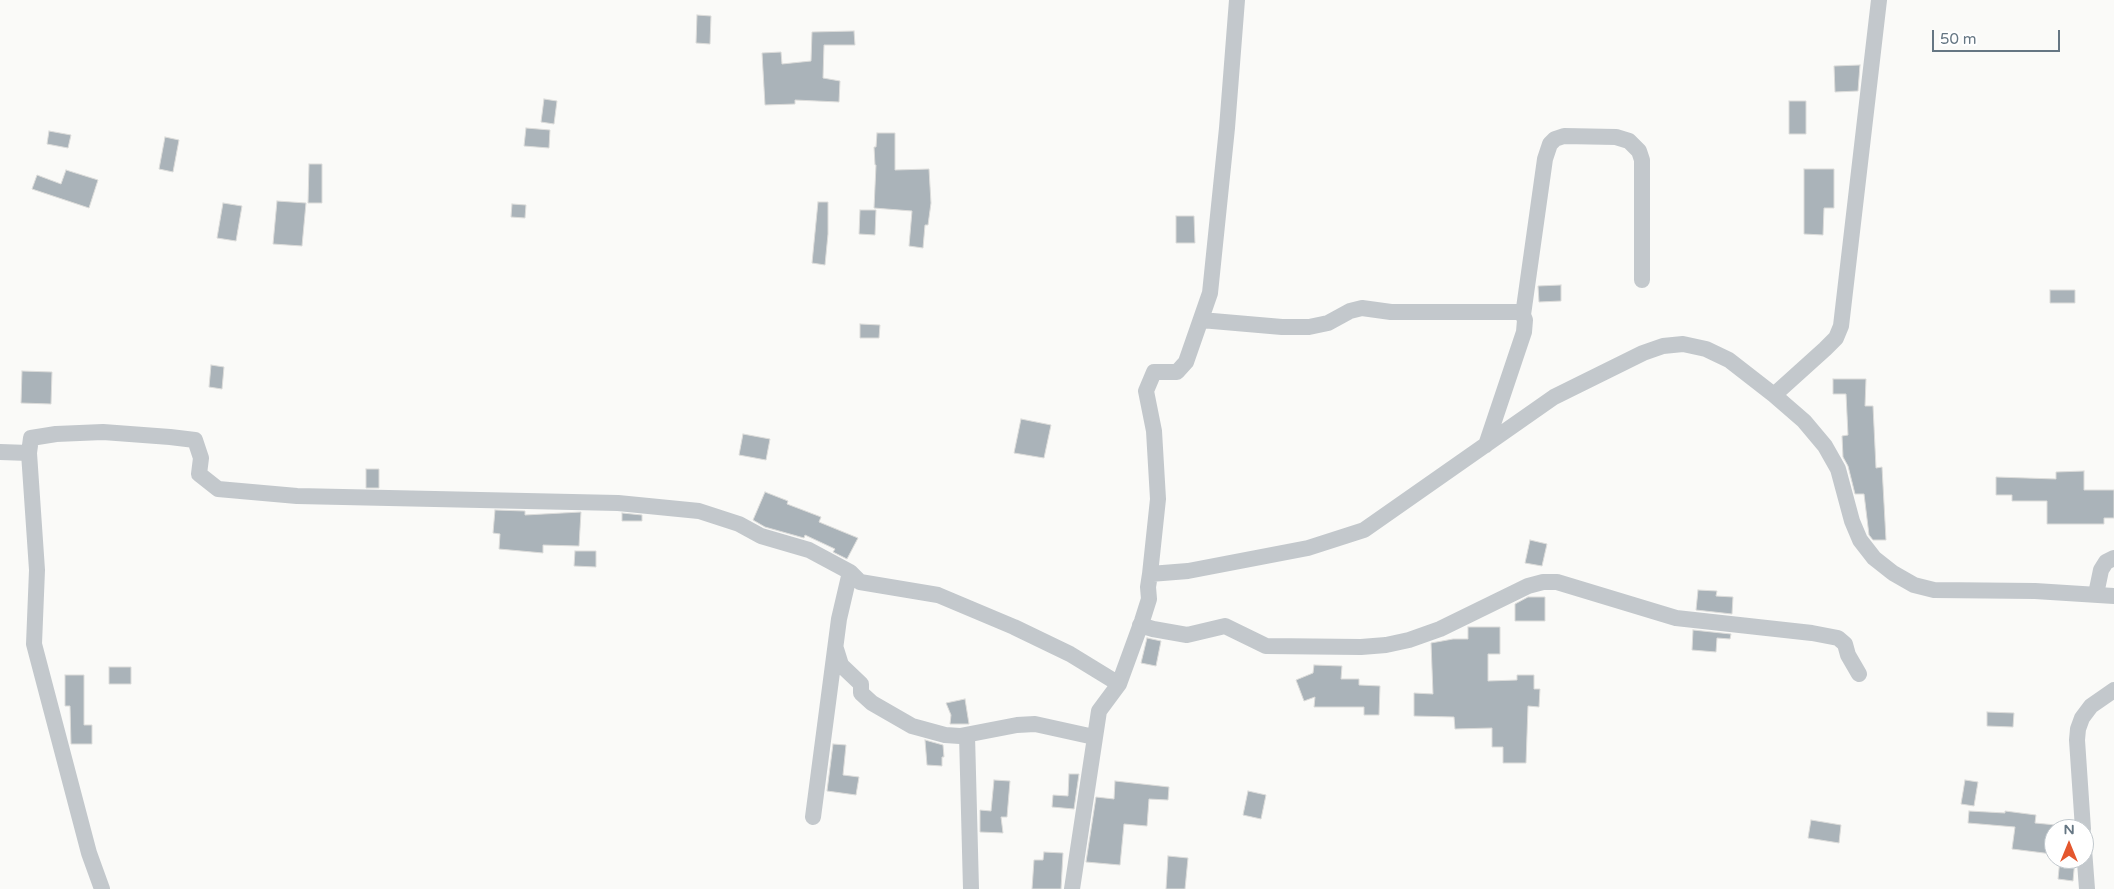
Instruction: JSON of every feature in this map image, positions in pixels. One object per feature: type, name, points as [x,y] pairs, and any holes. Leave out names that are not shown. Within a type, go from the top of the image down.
[{"type":"street","points":[[1072,889],[1099,711],[1119,684],[1149,599],[1148,587],[1158,499],[1154,431],[1146,390],[1154,372],[1177,372],[1186,362],[1210,293],[1227,128],[1237,0]]},
{"type":"street","points":[[1774,395],[1826,350],[1836,338],[1841,326],[1879,0]]},
{"type":"street","points":[[1486,445],[1524,332],[1525,320],[1523,315],[1545,159],[1550,144],[1555,139],[1564,136],[1616,137],[1629,141],[1639,151],[1642,160],[1642,280]]},
{"type":"street","points":[[1201,320],[1282,327],[1309,326],[1328,323],[1350,311],[1362,308],[1391,312],[1511,311],[1523,315]]},
{"type":"street","points":[[1150,574],[1188,571],[1265,554],[1308,548],[1364,530],[1554,397],[1643,353],[1663,346],[1683,344],[1706,349],[1729,360],[1804,421],[1825,446],[1838,469],[1852,521],[1860,540],[1874,558],[1893,573],[1914,585],[1934,590],[2114,596]]},
{"type":"street","points":[[102,889],[89,853],[34,644],[37,570],[29,453],[31,438],[56,434],[102,432],[195,440],[201,458],[199,474],[218,489],[297,496],[618,503],[699,510],[739,524],[761,536],[809,550],[850,572],[860,582],[938,595],[1014,627],[1070,654],[1119,684]]},
{"type":"street","points":[[0,452],[29,453]]},
{"type":"street","points":[[2096,594],[2101,570],[2106,562],[2114,558]]},
{"type":"street","points":[[813,817],[839,619],[850,572]]},
{"type":"street","points":[[1141,623],[1153,630],[1187,635],[1225,626],[1266,646],[1361,647],[1386,645],[1440,630],[1528,586],[1543,582],[1557,582],[1676,618],[1812,633],[1838,638],[1845,644],[1848,655],[1859,674]]},
{"type":"street","points":[[836,649],[841,665],[861,684],[861,693],[872,703],[912,726],[945,735],[967,735],[1017,725],[1035,724],[1094,737]]},
{"type":"street","points":[[2082,819],[2076,740],[2078,729],[2082,718],[2091,706],[2114,690]]},
{"type":"street","points":[[967,735],[971,889]]},
{"type":"street","points":[[2086,869],[2087,889]]},
{"type":"building","points":[[697,15],[711,16],[710,44],[696,43]]},
{"type":"building","points":[[854,31],[855,45],[824,45],[823,78],[840,81],[839,102],[795,100],[795,104],[765,105],[762,53],[781,52],[782,64],[811,61],[812,32]]},
{"type":"building","points":[[1860,65],[1858,91],[1835,92],[1834,66]]},
{"type":"building","points":[[544,99],[557,101],[554,124],[541,122]]},
{"type":"building","points":[[1789,101],[1806,101],[1806,134],[1789,134]]},
{"type":"building","points":[[526,128],[550,130],[549,148],[524,146]]},
{"type":"building","points":[[49,131],[71,135],[68,148],[47,144]]},
{"type":"building","points":[[877,133],[895,133],[895,170],[929,169],[931,203],[928,225],[925,225],[923,248],[909,246],[912,211],[874,208],[876,165],[874,147],[876,147]]},
{"type":"building","points":[[165,137],[179,140],[173,172],[159,169]]},
{"type":"building","points":[[309,164],[322,164],[322,203],[308,203]]},
{"type":"building","points":[[1804,169],[1834,169],[1834,208],[1824,208],[1823,235],[1804,234]]},
{"type":"building","points":[[66,170],[98,180],[89,208],[32,189],[37,175],[61,184]]},
{"type":"building","points":[[277,201],[306,203],[302,246],[273,244]]},
{"type":"building","points":[[818,202],[828,202],[828,234],[825,265],[812,263]]},
{"type":"building","points":[[223,203],[242,206],[236,241],[217,238]]},
{"type":"building","points":[[512,204],[526,205],[525,218],[511,217]]},
{"type":"building","points":[[860,210],[876,210],[875,235],[859,234]]},
{"type":"building","points":[[1176,216],[1194,216],[1195,243],[1176,243]]},
{"type":"building","points":[[1561,285],[1561,301],[1539,302],[1538,286]]},
{"type":"building","points":[[2050,290],[2075,290],[2075,303],[2050,303]]},
{"type":"building","points":[[860,324],[880,325],[879,338],[860,338]]},
{"type":"building","points":[[211,365],[224,367],[222,389],[209,387]]},
{"type":"building","points":[[22,371],[52,372],[51,404],[21,403]]},
{"type":"building","points":[[1833,379],[1866,379],[1865,406],[1873,406],[1876,468],[1882,467],[1886,540],[1873,540],[1869,535],[1864,494],[1855,494],[1848,466],[1843,457],[1842,436],[1848,435],[1846,394],[1833,394]]},
{"type":"building","points":[[1021,419],[1051,425],[1044,458],[1014,453]]},
{"type":"building","points":[[743,434],[770,439],[766,460],[739,455]]},
{"type":"building","points":[[366,469],[379,469],[379,488],[366,488]]},
{"type":"building","points":[[2084,471],[2084,490],[2114,490],[2114,518],[2104,518],[2104,524],[2047,524],[2047,501],[2012,501],[2012,495],[1996,495],[1996,477],[2056,479],[2056,472]]},
{"type":"building","points":[[765,492],[788,501],[787,504],[821,517],[819,522],[858,538],[847,559],[833,552],[835,549],[805,535],[804,538],[765,527],[753,520]]},
{"type":"building","points":[[495,510],[525,511],[525,515],[581,512],[579,546],[543,545],[543,553],[499,549],[500,534],[493,533]]},
{"type":"building","points":[[622,513],[642,515],[642,521],[622,521]]},
{"type":"building","points":[[1530,540],[1547,544],[1542,566],[1525,563]]},
{"type":"building","points":[[575,551],[596,551],[596,567],[574,566]]},
{"type":"building","points":[[1698,590],[1717,591],[1716,596],[1733,597],[1732,614],[1696,610]]},
{"type":"building","points":[[1528,597],[1545,597],[1545,621],[1515,621],[1515,604]]},
{"type":"building","points":[[1468,627],[1500,627],[1500,654],[1488,654],[1488,681],[1517,680],[1517,675],[1534,675],[1534,689],[1540,689],[1539,707],[1528,706],[1526,763],[1503,763],[1503,747],[1492,747],[1492,728],[1455,729],[1454,717],[1414,716],[1414,693],[1433,694],[1431,643],[1453,639],[1468,639]]},
{"type":"building","points":[[1693,630],[1731,634],[1730,639],[1717,638],[1716,652],[1692,650]]},
{"type":"building","points":[[1147,638],[1161,641],[1156,666],[1141,663]]},
{"type":"building","points":[[1314,665],[1342,666],[1341,679],[1359,679],[1359,685],[1380,686],[1379,715],[1364,715],[1364,707],[1314,707],[1315,697],[1304,701],[1296,680],[1313,673]]},
{"type":"building","points":[[109,667],[131,667],[131,684],[109,684]]},
{"type":"building","points":[[65,675],[84,675],[84,725],[92,725],[92,744],[71,744],[70,706],[65,706]]},
{"type":"building","points":[[965,699],[969,724],[950,724],[951,715],[946,703]]},
{"type":"building","points":[[1987,712],[2014,713],[2013,727],[1987,726]]},
{"type":"building","points":[[925,740],[943,745],[944,757],[942,757],[942,766],[927,765]]},
{"type":"building","points":[[833,744],[846,745],[843,775],[859,777],[856,795],[827,791]]},
{"type":"building","points":[[1069,774],[1079,774],[1074,809],[1052,807],[1053,795],[1068,796]]},
{"type":"building","points":[[994,780],[1010,781],[1007,817],[1001,817],[1003,833],[980,832],[980,810],[991,811]]},
{"type":"building","points":[[1965,780],[1978,782],[1974,806],[1961,804]]},
{"type":"building","points":[[1115,781],[1169,787],[1168,800],[1149,799],[1147,826],[1124,824],[1120,865],[1086,862],[1096,797],[1114,799]]},
{"type":"building","points":[[1248,791],[1266,795],[1261,819],[1243,815]]},
{"type":"building","points":[[1969,811],[2005,813],[2005,811],[2036,815],[2035,823],[2044,824],[2044,853],[2012,849],[2015,827],[1968,823]]},
{"type":"building","points":[[1811,820],[1841,825],[1839,843],[1808,838]]},
{"type":"building","points":[[1044,852],[1063,853],[1061,889],[1032,889],[1034,860],[1043,860]]},
{"type":"building","points":[[1168,856],[1188,858],[1185,889],[1166,889]]},
{"type":"building","points":[[2059,869],[2074,869],[2073,881],[2058,879]]}]
